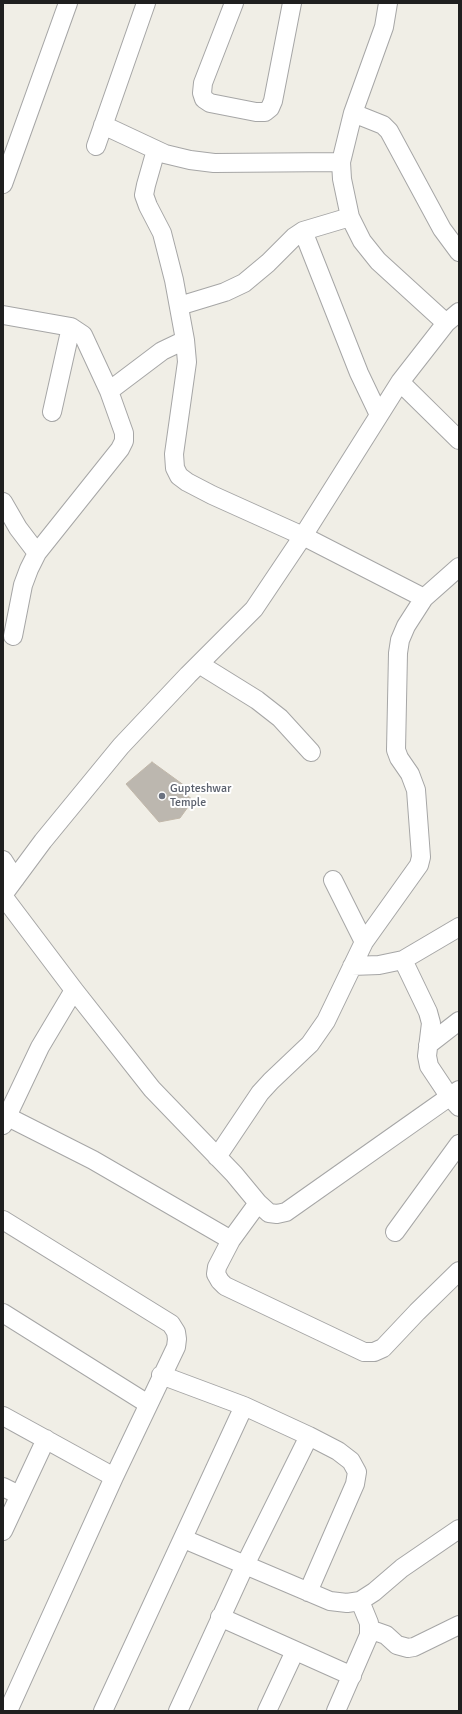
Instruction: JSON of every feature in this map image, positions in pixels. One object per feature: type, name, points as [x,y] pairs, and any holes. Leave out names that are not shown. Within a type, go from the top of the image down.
[{"type":"street","points":[[3,184],[68,3]]},
{"type":"street","points":[[96,146],[146,3]]},
{"type":"street","points":[[234,3],[203,84],[202,93],[204,99],[210,103],[256,112],[264,112],[270,108],[273,101],[292,3]]},
{"type":"street","points":[[388,3],[384,27],[353,113],[341,162],[342,179],[350,217],[362,241],[378,261],[453,317],[400,382],[303,536],[254,609],[198,664],[121,746],[43,841],[3,896],[74,990],[152,1089],[269,1213],[277,1214],[286,1212],[456,1098],[429,1066],[427,1056],[431,1023],[428,1012],[403,960]]},
{"type":"street","points":[[353,113],[382,125],[389,131],[442,229],[459,252]]},
{"type":"street","points":[[103,124],[156,150],[176,157],[214,162],[341,162]]},
{"type":"street","points":[[156,150],[144,195],[162,233],[179,306],[187,362],[174,454],[175,468],[179,476],[187,482],[212,495],[303,536],[424,598]]},
{"type":"street","points":[[179,306],[225,292],[244,283],[268,263],[284,245],[303,231],[350,217]]},
{"type":"street","points":[[303,231],[359,373],[379,415]]},
{"type":"street","points":[[3,315],[70,327],[83,335],[109,391],[124,433],[124,441],[120,449],[37,553],[23,584],[13,636]]},
{"type":"street","points":[[52,412],[70,327]]},
{"type":"street","points":[[109,391],[162,351],[185,340]]},
{"type":"street","points":[[400,382],[459,440]]},
{"type":"street","points":[[3,502],[18,528],[37,553]]},
{"type":"street","points":[[217,1157],[260,1093],[310,1044],[326,1021],[364,942],[415,873],[421,857],[416,790],[410,774],[399,758],[396,750],[398,653],[400,640],[406,626],[424,598],[458,572]]},
{"type":"street","points":[[198,664],[257,700],[280,718],[312,752]]},
{"type":"street","points":[[3,860],[15,879]]},
{"type":"street","points":[[334,880],[364,942]]},
{"type":"street","points":[[352,966],[379,965],[403,960],[459,927]]},
{"type":"street","points":[[74,990],[40,1047],[5,1121],[93,1160],[231,1240]]},
{"type":"street","points":[[428,1045],[459,1021]]},
{"type":"street","points":[[395,1232],[459,1144]]},
{"type":"street","points":[[258,1203],[231,1240],[217,1267],[216,1274],[220,1281],[225,1286],[364,1352],[374,1352],[383,1348],[459,1271]]},
{"type":"street","points":[[3,1220],[171,1324],[176,1332],[177,1339],[176,1347],[114,1477],[8,1711]]},
{"type":"street","points":[[3,1313],[148,1404]]},
{"type":"street","points":[[162,1375],[244,1406],[309,1436],[338,1451],[351,1461],[357,1472],[355,1484],[308,1592]]},
{"type":"street","points":[[103,1711],[184,1539],[244,1406]]},
{"type":"street","points":[[3,1416],[114,1477]]},
{"type":"street","points":[[178,1711],[244,1565],[309,1436]]},
{"type":"street","points":[[3,1531],[46,1439]]},
{"type":"street","points":[[3,1487],[19,1495]]},
{"type":"street","points":[[184,1539],[330,1601],[347,1603],[360,1600],[374,1592],[402,1568],[459,1529]]},
{"type":"street","points":[[336,1711],[369,1636],[369,1623],[360,1600]]},
{"type":"street","points":[[220,1618],[352,1676]]},
{"type":"street","points":[[369,1629],[386,1635],[397,1644],[408,1648],[414,1647],[459,1625]]},
{"type":"street","points":[[267,1711],[295,1651]]},
{"type":"building","name":"Gupteshwar Temple","points":[[152,762],[185,786],[183,792],[193,800],[180,818],[159,822],[126,784]]},
{"type":"place","name":"Gupteshwar Temple","points":[[162,796]]}]
